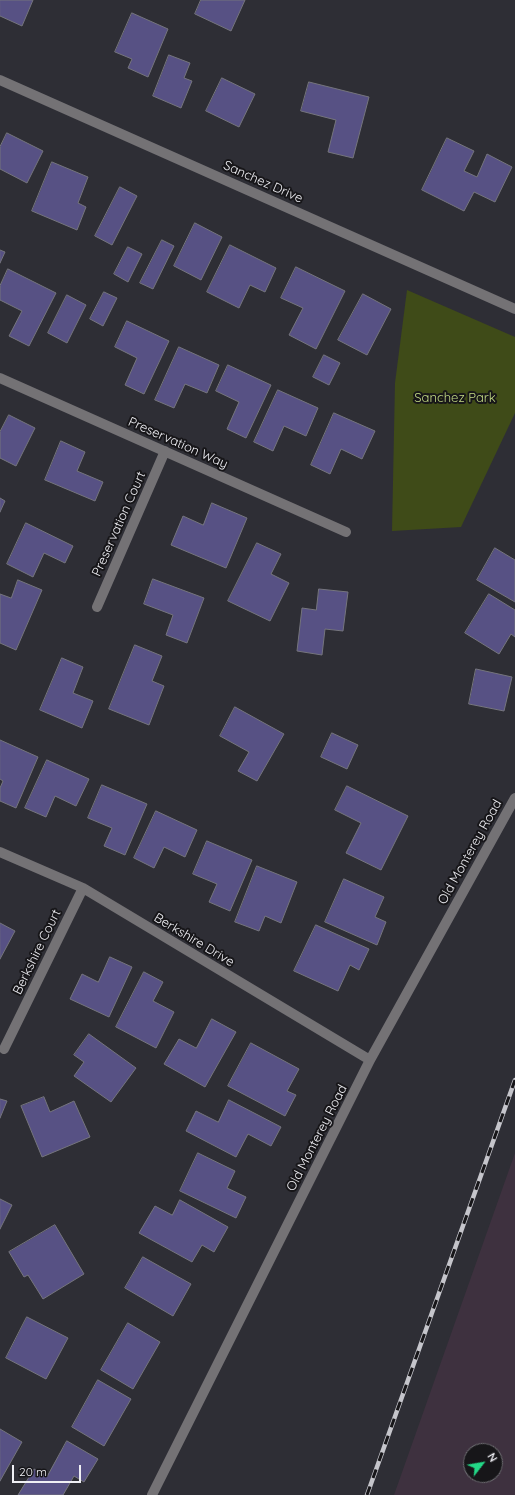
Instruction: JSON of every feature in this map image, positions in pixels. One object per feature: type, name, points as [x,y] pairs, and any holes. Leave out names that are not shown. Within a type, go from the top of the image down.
[{"type":"street","name":"Sanchez Drive","points":[[0,80],[515,309]]},
{"type":"street","name":"Preservation Way","points":[[0,378],[346,532]]},
{"type":"street","name":"Preservation Court","points":[[97,607],[165,451]]},
{"type":"street","name":"Old Monterey Road","points":[[152,1495],[370,1060],[515,798]]},
{"type":"street","name":"Berkshire Drive","points":[[0,852],[83,888],[370,1060]]},
{"type":"street","name":"Berkshire Court","points":[[4,1049],[83,888]]},
{"type":"shaded area","points":[[515,1153],[515,1495],[394,1495]]},
{"type":"green space","name":"Sanchez Park","points":[[407,290],[515,337],[515,413],[461,527],[392,531],[395,383]]},
{"type":"building","points":[[0,0],[33,0],[22,26],[0,16]]},
{"type":"building","points":[[201,0],[245,0],[231,31],[195,14]]},
{"type":"building","points":[[132,13],[168,29],[148,77],[128,68],[132,59],[115,52]]},
{"type":"building","points":[[169,55],[190,63],[184,78],[192,81],[181,108],[153,96]]},
{"type":"building","points":[[222,78],[255,94],[239,127],[206,111]]},
{"type":"building","points":[[309,82],[369,97],[353,158],[328,152],[336,120],[301,111]]},
{"type":"building","points":[[7,133],[43,151],[27,183],[0,169],[0,147]]},
{"type":"building","points":[[447,138],[474,151],[464,171],[477,177],[487,154],[512,167],[495,202],[474,192],[464,211],[422,190]]},
{"type":"building","points":[[52,162],[88,177],[78,203],[86,207],[77,230],[32,211]]},
{"type":"building","points":[[120,187],[137,196],[112,245],[95,236]]},
{"type":"building","points":[[195,223],[222,237],[201,280],[174,266]]},
{"type":"building","points":[[162,240],[174,246],[153,289],[140,283]]},
{"type":"building","points":[[230,245],[276,268],[265,292],[250,285],[239,308],[207,292]]},
{"type":"building","points":[[128,247],[142,254],[128,282],[114,274]]},
{"type":"building","points":[[0,250],[5,252],[0,263]]},
{"type":"building","points":[[296,267],[345,291],[316,349],[289,335],[303,308],[281,298]]},
{"type":"building","points":[[8,269],[56,293],[29,346],[9,336],[22,311],[0,300],[0,286]]},
{"type":"building","points":[[104,292],[117,298],[103,326],[90,319]]},
{"type":"building","points":[[363,294],[391,309],[367,355],[338,340]]},
{"type":"building","points":[[67,295],[86,305],[67,343],[48,333]]},
{"type":"building","points":[[127,321],[169,341],[144,394],[125,385],[137,358],[115,347]]},
{"type":"building","points":[[179,347],[219,365],[207,393],[185,384],[174,408],[155,400]]},
{"type":"building","points":[[324,355],[340,363],[329,385],[313,377]]},
{"type":"building","points":[[228,365],[271,385],[246,438],[227,429],[239,402],[216,391]]},
{"type":"building","points":[[278,390],[318,408],[306,436],[284,426],[273,451],[254,442]]},
{"type":"building","points":[[334,413],[375,431],[362,459],[341,449],[330,474],[311,465]]},
{"type":"building","points":[[9,415],[35,428],[16,466],[0,458],[0,432]]},
{"type":"building","points":[[61,441],[85,452],[77,471],[103,482],[95,501],[45,480]]},
{"type":"building","points":[[0,498],[5,501],[0,512]]},
{"type":"building","points":[[212,503],[247,518],[226,568],[171,545],[183,516],[203,525]]},
{"type":"building","points":[[26,523],[73,546],[65,563],[44,553],[33,577],[7,564]]},
{"type":"building","points":[[257,543],[281,554],[271,574],[289,583],[270,621],[228,601]]},
{"type":"building","points":[[495,548],[515,560],[515,602],[477,580]]},
{"type":"building","points":[[153,579],[204,598],[187,643],[166,635],[173,615],[144,604]]},
{"type":"building","points":[[18,580],[42,590],[16,650],[0,643],[0,594],[11,598]]},
{"type":"building","points":[[319,589],[348,592],[343,631],[325,629],[322,655],[297,651],[302,608],[316,610]]},
{"type":"building","points":[[489,594],[515,610],[515,637],[511,634],[499,654],[465,633]]},
{"type":"building","points":[[135,645],[162,656],[152,681],[164,686],[149,725],[109,709]]},
{"type":"building","points":[[62,658],[83,667],[73,693],[93,701],[82,728],[40,710]]},
{"type":"building","points":[[476,669],[512,677],[504,711],[469,704]]},
{"type":"building","points":[[235,707],[284,734],[257,781],[238,771],[249,752],[220,736]]},
{"type":"building","points":[[332,733],[358,745],[347,769],[321,757]]},
{"type":"building","points":[[0,740],[38,757],[16,808],[0,801],[0,788],[3,781],[0,779]]},
{"type":"building","points":[[47,760],[89,779],[76,806],[55,796],[46,817],[25,808]]},
{"type":"building","points":[[102,785],[147,804],[125,855],[104,846],[112,828],[88,818]]},
{"type":"building","points":[[347,786],[408,816],[381,870],[346,853],[361,823],[335,810]]},
{"type":"building","points":[[156,811],[197,830],[185,857],[164,847],[154,868],[134,858]]},
{"type":"building","points":[[207,841],[252,860],[230,911],[209,902],[217,884],[193,874]]},
{"type":"building","points":[[257,866],[297,882],[281,923],[265,916],[259,931],[235,922]]},
{"type":"building","points":[[344,879],[384,897],[375,917],[386,922],[377,945],[325,922]]},
{"type":"building","points":[[0,923],[15,931],[0,959]]},
{"type":"building","points":[[316,925],[369,949],[359,970],[350,965],[338,991],[294,971]]},
{"type":"building","points":[[110,957],[132,967],[109,1017],[70,999],[82,974],[98,982]]},
{"type":"building","points":[[144,972],[163,982],[153,1001],[174,1012],[156,1048],[116,1027]]},
{"type":"building","points":[[212,1019],[236,1032],[205,1087],[164,1064],[179,1039],[196,1048]]},
{"type":"building","points":[[89,1034],[136,1068],[111,1102],[74,1076],[84,1062],[74,1055]]},
{"type":"building","points":[[251,1043],[299,1069],[287,1091],[296,1095],[285,1116],[228,1086]]},
{"type":"building","points":[[44,1097],[50,1112],[74,1101],[90,1137],[42,1157],[21,1106]]},
{"type":"building","points":[[0,1099],[7,1101],[0,1118]]},
{"type":"building","points":[[229,1100],[281,1127],[271,1146],[248,1134],[236,1157],[186,1131],[196,1111],[218,1122]]},
{"type":"building","points":[[198,1153],[235,1171],[227,1188],[246,1197],[236,1218],[180,1191]]},
{"type":"building","points":[[0,1199],[12,1205],[0,1229]]},
{"type":"building","points":[[180,1200],[228,1227],[214,1252],[202,1245],[192,1262],[139,1233],[155,1206],[172,1215]]},
{"type":"building","points":[[55,1225],[84,1274],[43,1299],[28,1275],[24,1277],[9,1252]]},
{"type":"building","points":[[143,1257],[191,1284],[173,1316],[125,1288]]},
{"type":"building","points":[[27,1317],[68,1338],[46,1379],[6,1358]]},
{"type":"building","points":[[128,1323],[160,1342],[133,1389],[101,1370]]},
{"type":"building","points":[[98,1380],[131,1399],[104,1446],[72,1427]]},
{"type":"building","points":[[0,1429],[22,1442],[0,1481]]},
{"type":"building","points":[[67,1441],[98,1459],[84,1482],[74,1476],[63,1495],[18,1495],[34,1469],[47,1476]]},
{"type":"railway","points":[[367,1495],[515,1080]]}]
